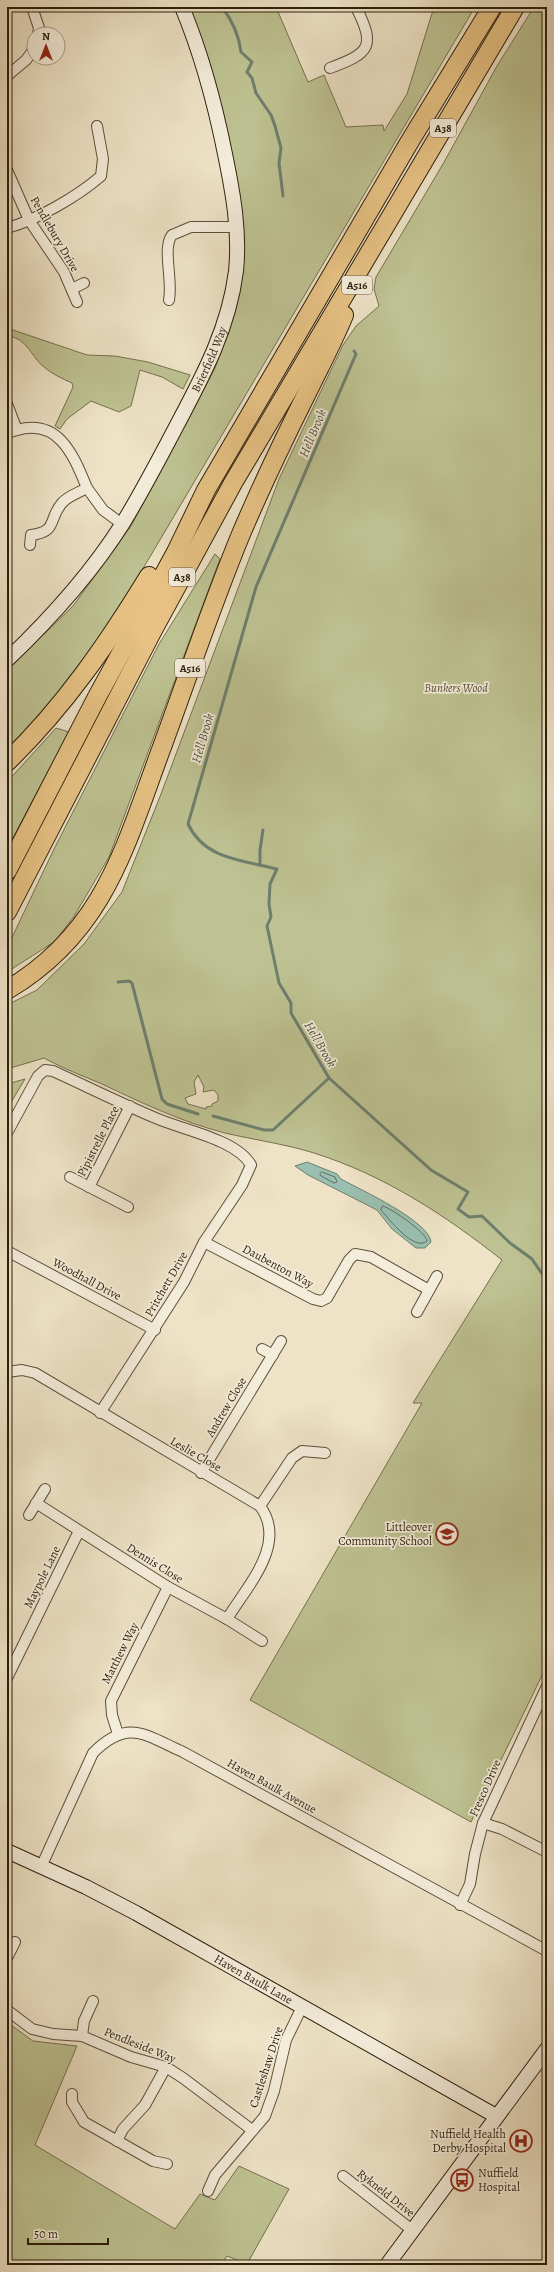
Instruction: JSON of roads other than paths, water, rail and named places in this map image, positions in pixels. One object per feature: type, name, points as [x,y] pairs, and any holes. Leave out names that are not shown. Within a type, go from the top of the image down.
[{"type":"highway","name":"A38","points":[[7,871],[108,677],[176,552],[206,490],[410,141],[492,7]]},
{"type":"highway","name":"A38","points":[[7,912],[153,630],[233,483],[515,7]]},
{"type":"highway","name":"A516","points":[[7,990],[36,971],[64,946],[90,915],[112,878],[137,817],[241,535],[278,451],[342,320],[372,250]]},
{"type":"highway","points":[[7,762],[35,734],[83,676],[117,628],[168,546],[206,490]]},
{"type":"street","points":[[32,7],[37,26]]},
{"type":"street","name":"Brierfield Way","points":[[7,660],[68,597],[92,568],[122,524],[200,382],[220,337],[234,284],[237,227],[229,174],[214,102],[203,62],[182,7]]},
{"type":"street","points":[[330,68],[355,59],[364,51],[366,45],[366,27],[356,7]]},
{"type":"street","points":[[7,76],[26,60]]},
{"type":"street","points":[[7,228],[29,220],[62,203],[101,176],[103,159],[96,126]]},
{"type":"street","name":"Pendlebury Drive","points":[[7,170],[29,220],[60,266],[77,302]]},
{"type":"street","points":[[169,300],[171,283],[167,247],[172,235],[191,227],[237,227]]},
{"type":"street","name":"Pendlebury Drive","points":[[72,289],[84,283]]},
{"type":"street","points":[[7,404],[18,430]]},
{"type":"street","points":[[7,433],[35,428],[60,438],[69,449],[87,488],[102,510],[122,524]]},
{"type":"street","points":[[30,545],[31,535],[43,534],[49,529],[63,502],[87,488]]},
{"type":"street","points":[[7,1134],[38,1076],[45,1070],[53,1071],[130,1106]]},
{"type":"street","name":"Pritchett Drive","points":[[100,1413],[155,1330],[184,1282],[204,1242],[242,1185],[251,1165],[246,1156],[234,1149],[194,1130],[160,1120],[130,1106]]},
{"type":"street","name":"Pipistrelle Place","points":[[89,1187],[130,1106]]},
{"type":"street","name":"Pipistrelle Place","points":[[70,1177],[128,1207]]},
{"type":"street","name":"Daubenton Way","points":[[204,1242],[313,1299],[321,1301],[327,1298],[349,1260],[355,1254],[371,1257],[429,1290]]},
{"type":"street","name":"Woodhall Drive","points":[[7,1251],[155,1330]]},
{"type":"street","points":[[417,1312],[437,1276]]},
{"type":"street","name":"Andrew Close","points":[[201,1473],[281,1341]]},
{"type":"street","points":[[262,1349],[272,1355]]},
{"type":"street","name":"Leslie Close","points":[[7,1372],[22,1370],[35,1373],[201,1473],[260,1506]]},
{"type":"street","points":[[227,1619],[266,1557],[270,1545],[271,1530],[267,1516],[260,1506],[292,1458],[302,1451],[325,1453]]},
{"type":"street","points":[[29,1515],[44,1489]]},
{"type":"street","name":"Dennis Close","points":[[36,1503],[168,1588],[227,1619],[262,1642]]},
{"type":"street","name":"Maypole Lane","points":[[7,1678],[79,1531]]},
{"type":"street","name":"Matthew Way","points":[[118,1734],[112,1716],[111,1701],[168,1588]]},
{"type":"street","name":"Fresco Drive","points":[[460,1905],[470,1884],[475,1854],[483,1822],[547,1686]]},
{"type":"street","name":"Haven Baulk Avenue","points":[[41,1867],[93,1753],[104,1742],[118,1734],[129,1731],[144,1734],[183,1752],[460,1905],[547,1951]]},
{"type":"street","points":[[483,1822],[502,1829],[547,1852]]},
{"type":"street","name":"Haven Baulk Lane","points":[[7,1851],[136,1913],[496,2116]]},
{"type":"street","points":[[7,1958],[15,1942]]},
{"type":"street","points":[[82,2036],[84,2021],[93,2001]]},
{"type":"street","name":"Castleshaw Drive","points":[[208,2191],[215,2175],[265,2116],[274,2091],[286,2040],[302,2007]]},
{"type":"street","name":"Pendleside Way","points":[[7,2010],[32,2029],[53,2034],[82,2036],[131,2057],[166,2067],[184,2078],[252,2130]]},
{"type":"street","points":[[387,2265],[547,2049]]},
{"type":"street","points":[[117,2141],[123,2129],[146,2105],[166,2067]]},
{"type":"street","points":[[72,2094],[72,2102],[84,2122],[153,2161],[167,2164]]},
{"type":"street","name":"Rykneld Drive","points":[[343,2176],[412,2230]]},
{"type":"water","points":[[307,1162],[337,1174],[341,1179],[378,1198],[407,1216],[419,1225],[427,1234],[431,1242],[425,1248],[416,1248],[392,1229],[377,1210],[308,1175],[295,1166]]},
{"type":"waterway","points":[[222,7],[234,28],[239,40],[241,52],[252,62],[247,72],[252,78],[256,93],[271,115],[275,126],[281,148],[279,163],[283,196]]},
{"type":"waterway","name":"Hell Brook","points":[[213,1116],[264,1130],[273,1130],[329,1078],[291,1013],[291,1003],[279,983],[267,926],[271,917],[269,904],[270,884],[277,869],[226,857],[215,852],[204,845],[195,836],[188,824],[256,587],[356,354],[354,351]]},
{"type":"waterway","points":[[260,865],[260,850],[263,830]]},
{"type":"waterway","points":[[118,982],[129,981],[132,983],[162,1099],[167,1104],[198,1114]]},
{"type":"waterway","name":"Hell Brook","points":[[329,1078],[431,1170],[468,1192],[458,1209],[469,1217],[482,1216],[510,1243],[532,1259],[547,1281]]},
{"type":"place","name":"Littleover Community School","points":[[447,1534]]},
{"type":"place","name":"Nuffield Health Derby Hospital","points":[[521,2141]]},
{"type":"place","name":"Nuffield Hospital","points":[[462,2180]]},
{"type":"park label","name":"Bunkers Wood","points":[[456,688]]}]
